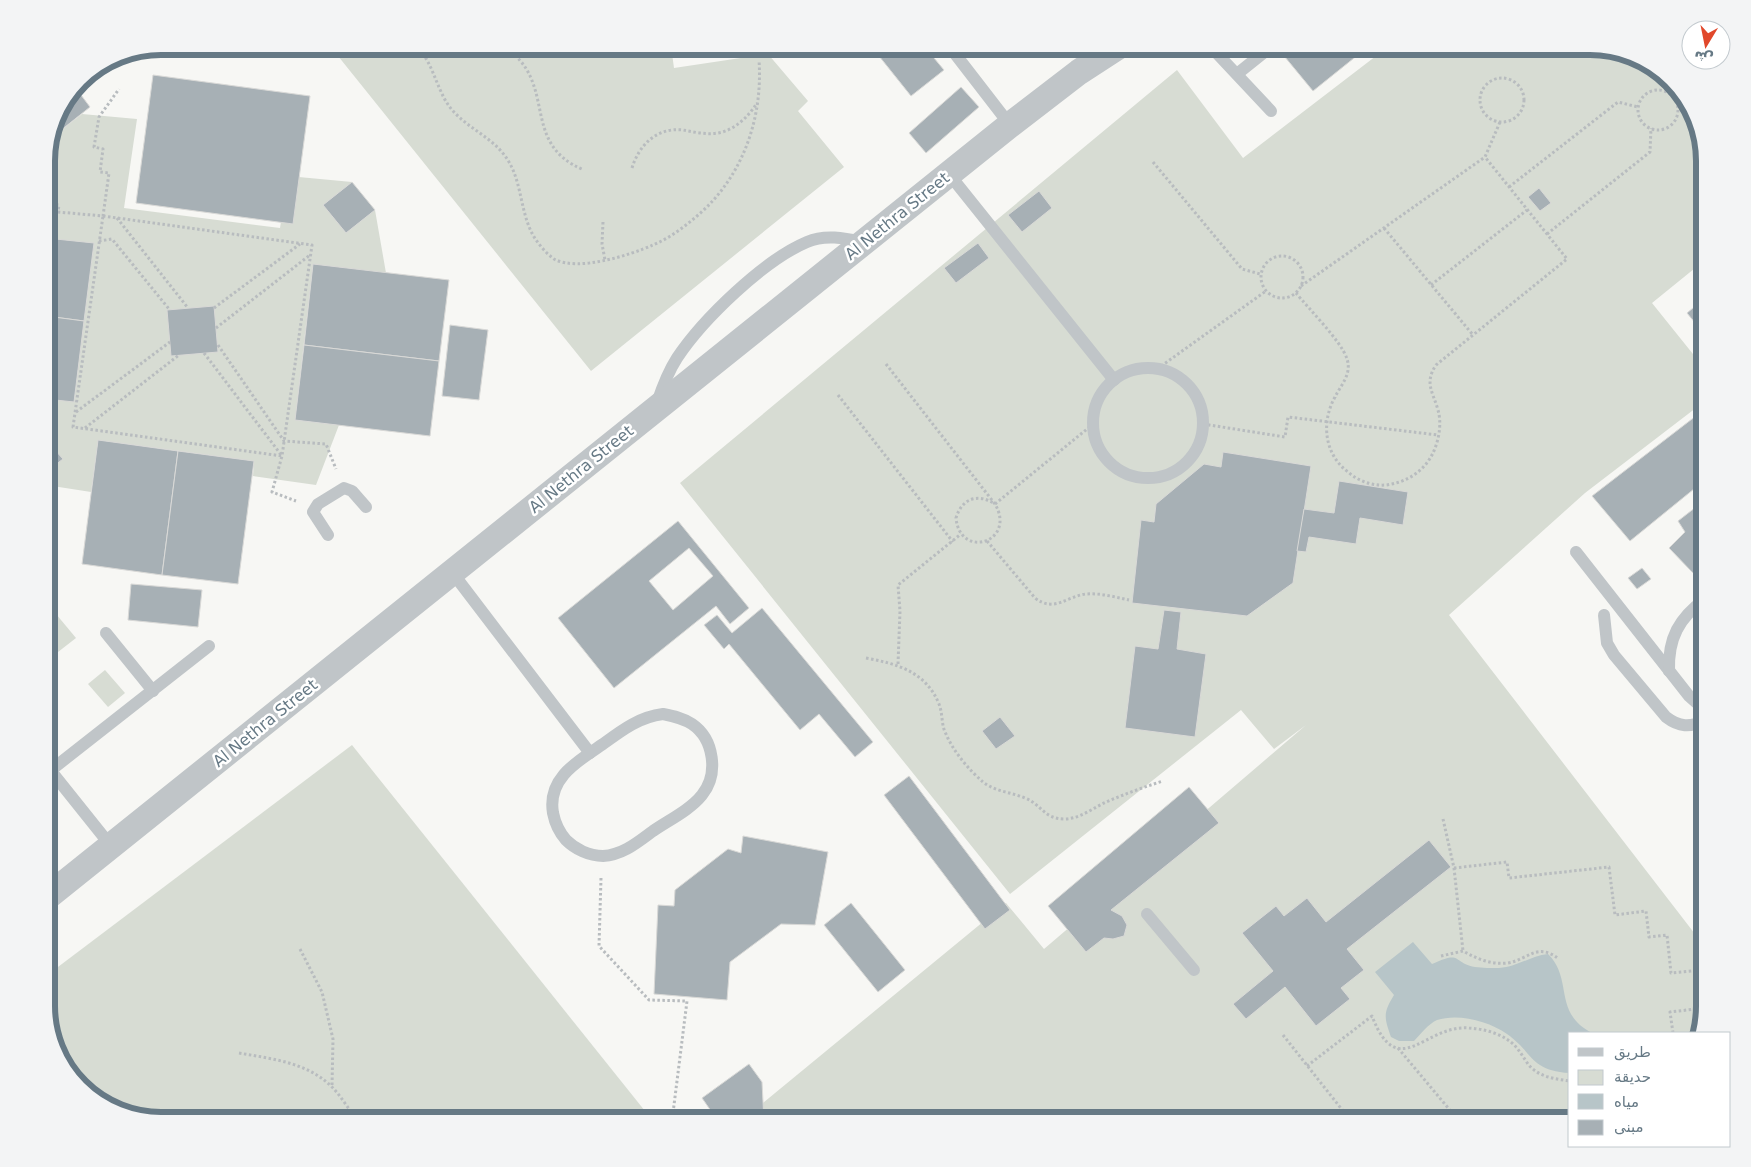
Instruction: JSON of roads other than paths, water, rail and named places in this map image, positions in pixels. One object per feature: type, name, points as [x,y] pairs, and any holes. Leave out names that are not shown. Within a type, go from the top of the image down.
[{"type":"street","name":"Al Nethra Street","points":[[55,891],[1010,125],[1079,72],[1105,55]]},
{"type":"lane","points":[[956,55],[1010,125]]},
{"type":"lane","points":[[1219,55],[1271,111]]},
{"type":"lane","points":[[1237,74],[1261,55]]},
{"type":"lane","points":[[949,174],[1114,380]]},
{"type":"lane","points":[[654,411],[664,384],[677,358],[695,335],[754,274],[808,241],[837,236],[865,243]]},
{"type":"lane","points":[[1156,369],[1172,373],[1195,394],[1201,408],[1203,424],[1201,439],[1194,453],[1184,465],[1171,473],[1156,478],[1140,478],[1125,474],[1112,466],[1102,454],[1095,440],[1092,425],[1097,400],[1114,380],[1134,370],[1156,369]]},
{"type":"lane","points":[[328,535],[315,516],[315,508],[344,488],[352,491],[366,507]]},
{"type":"lane","points":[[1576,552],[1696,702]]},
{"type":"lane","points":[[452,572],[590,753]]},
{"type":"lane","points":[[1669,670],[1668,654],[1672,637],[1680,622],[1696,607]]},
{"type":"lane","points":[[1604,615],[1607,643],[1614,655],[1666,717],[1674,723],[1684,726],[1696,724]]},
{"type":"lane","points":[[106,633],[153,690]]},
{"type":"lane","points":[[55,767],[210,646]]},
{"type":"lane","points":[[663,714],[678,717],[692,724],[703,736],[710,750],[712,766],[710,782],[702,795],[691,805],[631,847],[617,854],[602,856],[586,853],[572,846],[561,834],[554,820],[552,804],[554,789],[562,775],[590,753],[633,723],[647,716],[663,714]]},
{"type":"lane","points":[[55,779],[111,846]]},
{"type":"lane","points":[[1147,914],[1194,970]]},
{"type":"water","points":[[682,55],[703,55],[683,58]]},
{"type":"water","points":[[1413,942],[1432,964],[1453,957],[1475,967],[1499,968],[1512,966],[1548,954],[1556,964],[1560,974],[1567,1006],[1580,1025],[1590,1032],[1568,1032],[1568,1073],[1557,1071],[1539,1064],[1516,1041],[1500,1029],[1473,1019],[1454,1017],[1437,1020],[1427,1027],[1414,1041],[1399,1041],[1391,1037],[1387,1025],[1386,1011],[1394,995],[1375,972]]}]
